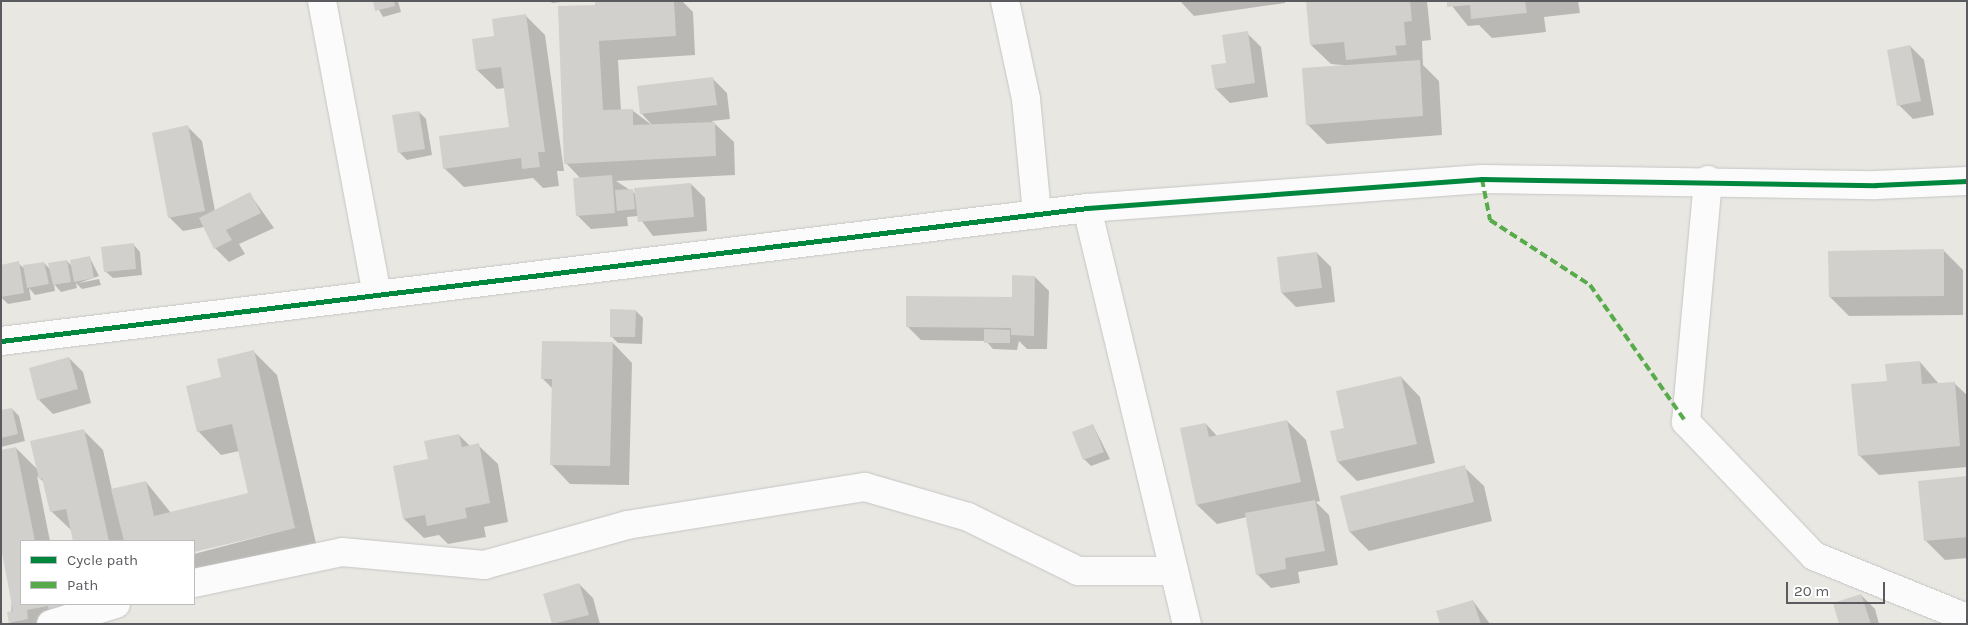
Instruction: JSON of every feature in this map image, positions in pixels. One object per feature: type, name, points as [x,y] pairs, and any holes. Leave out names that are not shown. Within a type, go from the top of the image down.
[{"type":"street","points":[[322,1],[377,294]]},
{"type":"street","points":[[1005,1],[1026,99],[1037,214]]},
{"type":"street","points":[[1,341],[1087,208],[1482,179],[1708,180],[1876,185],[1967,181]]},
{"type":"street","points":[[1708,180],[1686,422],[1814,556],[1967,618]]},
{"type":"street","points":[[1087,208],[1187,624]]},
{"type":"street","points":[[195,583],[342,552],[484,566],[627,525],[866,487],[968,517],[1078,571],[1174,571]]},
{"type":"street","points":[[51,624],[113,605]]},
{"type":"building","points":[[373,1],[394,1],[395,6],[375,11]]},
{"type":"building","points":[[595,1],[674,1],[676,36],[599,41],[603,110],[633,109],[633,125],[715,122],[716,156],[564,164],[558,6],[596,5]]},
{"type":"building","points":[[1306,1],[1410,1],[1412,21],[1404,22],[1406,45],[1395,46],[1397,55],[1346,60],[1344,42],[1310,45]]},
{"type":"building","points":[[1447,1],[1525,1],[1527,13],[1471,19],[1470,5],[1447,7]]},
{"type":"building","points":[[526,14],[545,152],[538,152],[540,167],[522,169],[521,158],[443,169],[439,136],[509,127],[501,67],[476,70],[472,39],[494,36],[492,19]]},
{"type":"building","points":[[1248,31],[1255,83],[1215,89],[1211,65],[1226,63],[1222,35]]},
{"type":"building","points":[[1910,45],[1921,101],[1897,106],[1887,50]]},
{"type":"building","points":[[1420,60],[1423,116],[1306,125],[1302,68]]},
{"type":"building","points":[[713,77],[717,105],[640,114],[637,86]]},
{"type":"building","points":[[419,111],[425,149],[398,153],[392,115]]},
{"type":"building","points":[[188,125],[205,211],[168,218],[152,133]]},
{"type":"building","points":[[612,175],[615,213],[576,216],[573,178]]},
{"type":"building","points":[[691,183],[694,217],[638,222],[634,188]]},
{"type":"building","points":[[633,189],[635,209],[617,211],[615,190]]},
{"type":"building","points":[[250,192],[261,213],[226,230],[232,240],[214,249],[199,218]]},
{"type":"building","points":[[134,243],[136,269],[104,272],[101,247]]},
{"type":"building","points":[[1944,249],[1944,296],[1829,297],[1828,251]]},
{"type":"building","points":[[1317,252],[1322,288],[1281,293],[1277,257]]},
{"type":"building","points":[[90,256],[94,278],[74,282],[70,260]]},
{"type":"building","points":[[67,260],[71,282],[53,285],[48,263]]},
{"type":"building","points":[[19,261],[24,293],[1,297],[1,265]]},
{"type":"building","points":[[44,262],[49,284],[27,288],[23,265]]},
{"type":"building","points":[[1012,275],[1035,276],[1034,336],[1011,335],[1011,328],[906,327],[906,296],[1012,297]]},
{"type":"building","points":[[610,309],[636,310],[635,337],[610,337]]},
{"type":"building","points":[[984,329],[1010,330],[1010,343],[984,343]]},
{"type":"building","points":[[542,341],[613,342],[610,466],[550,465],[552,379],[541,379]]},
{"type":"building","points":[[254,350],[295,528],[195,552],[195,540],[124,540],[111,489],[146,481],[154,516],[248,493],[232,424],[197,432],[186,386],[221,377],[217,359]]},
{"type":"building","points":[[69,357],[78,389],[37,400],[29,368]]},
{"type":"building","points":[[1920,361],[1922,384],[1955,382],[1960,446],[1858,456],[1851,384],[1887,381],[1885,364]]},
{"type":"building","points":[[1401,376],[1417,444],[1337,462],[1330,431],[1344,428],[1336,391]]},
{"type":"building","points":[[12,408],[18,434],[1,438],[1,410]]},
{"type":"building","points":[[1287,420],[1301,482],[1196,505],[1180,428],[1206,423],[1209,437]]},
{"type":"building","points":[[1093,424],[1104,452],[1083,460],[1072,432]]},
{"type":"building","points":[[84,429],[109,540],[73,540],[66,509],[50,512],[42,478],[39,479],[30,441]]},
{"type":"building","points":[[459,434],[462,447],[479,443],[490,503],[465,508],[467,518],[427,526],[425,515],[403,519],[393,466],[428,459],[424,441]]},
{"type":"building","points":[[16,447],[35,540],[20,540],[20,605],[69,605],[70,612],[50,616],[48,606],[27,610],[28,619],[9,623],[7,612],[13,611],[1,547],[1,450]]},
{"type":"building","points":[[1465,465],[1474,502],[1349,532],[1340,496]]},
{"type":"building","points":[[1967,476],[1967,537],[1924,541],[1918,481]]},
{"type":"building","points":[[1315,500],[1325,551],[1285,558],[1286,569],[1256,575],[1245,513]]},
{"type":"building","points":[[579,583],[589,615],[552,624],[543,594]]},
{"type":"building","points":[[1861,594],[1871,624],[1839,624],[1833,603]]},
{"type":"building","points":[[1473,600],[1481,624],[1440,624],[1436,611]]},
{"type":"marked path","points":[[1482,179],[1490,220],[1590,285],[1686,422]]},
{"type":"cycle path","points":[[1,341],[1087,208],[1482,179],[1876,185],[1967,181]]}]
